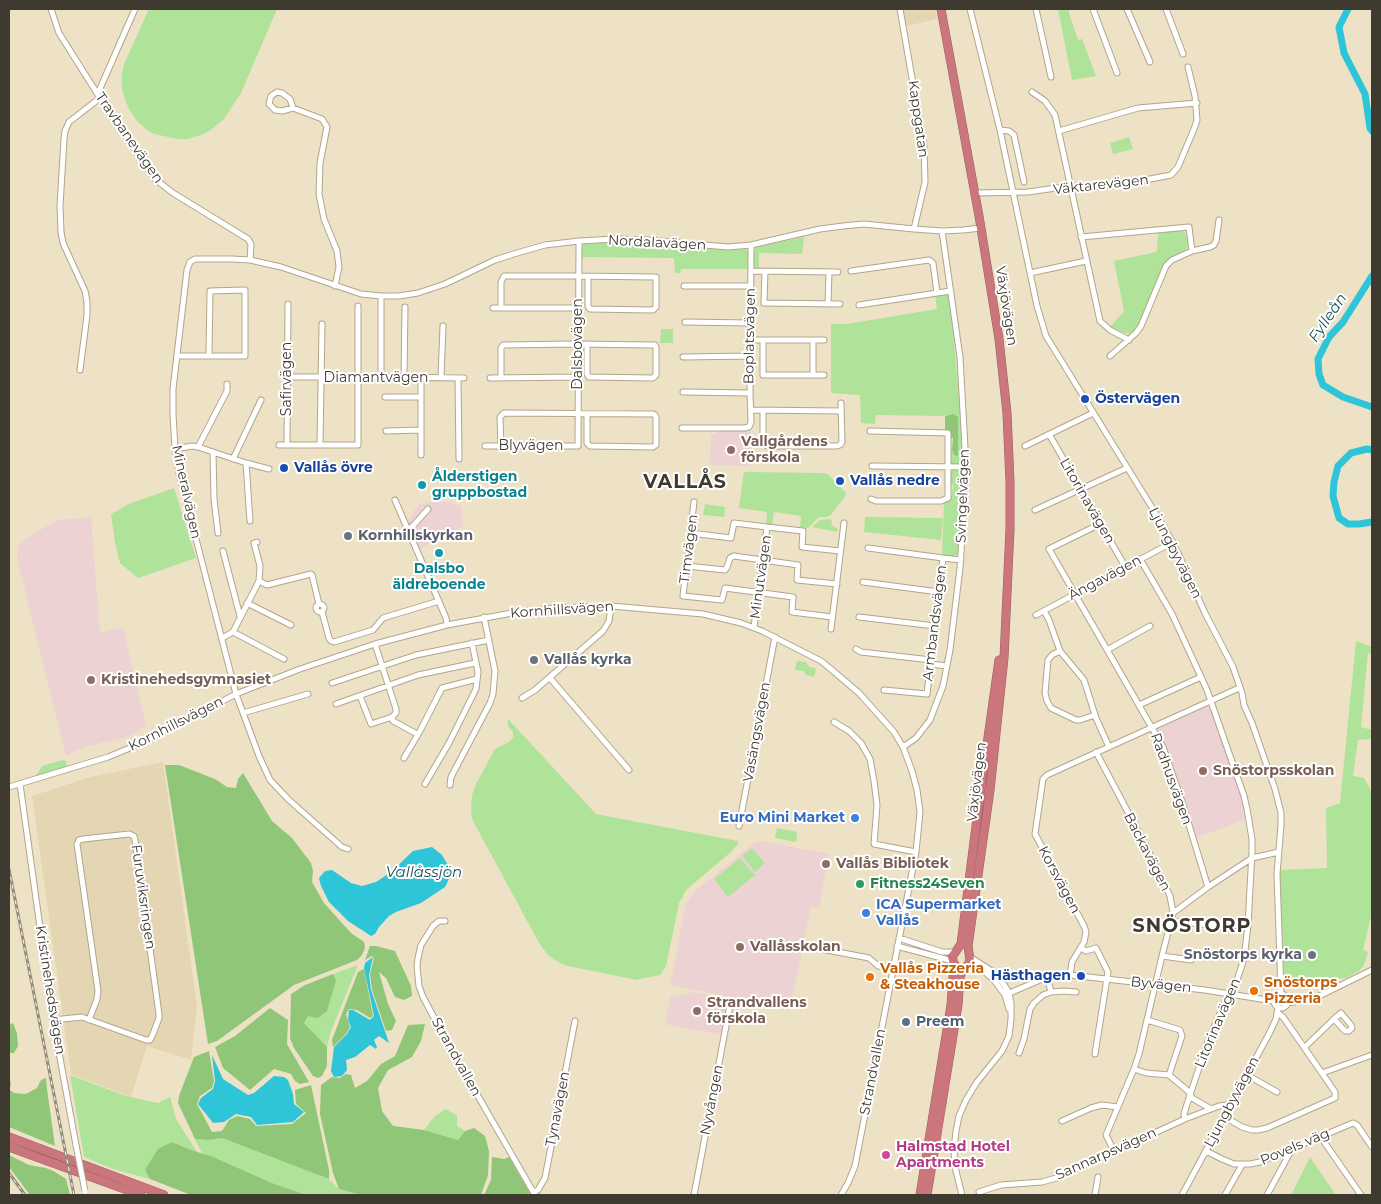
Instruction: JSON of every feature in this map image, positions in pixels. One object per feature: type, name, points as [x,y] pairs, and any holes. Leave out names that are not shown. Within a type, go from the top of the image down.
[{"type":"highway","name":"Växjövägen","points":[[927,1195],[958,1005],[960,978],[965,967],[970,963],[969,939],[990,790],[1004,658],[1010,529],[1007,413],[999,339],[975,193],[941,9]]},
{"type":"highway","name":"Växjövägen","points":[[920,1195],[951,1005],[953,956],[961,944],[1006,611]]},
{"type":"highway","points":[[957,951],[964,950],[970,956]]},
{"type":"highway","points":[[953,963],[959,968],[965,967]]},
{"type":"highway","points":[[9,1137],[164,1195]]},
{"type":"highway","points":[[9,1147],[141,1195]]},
{"type":"street","name":"Travbanevägen","points":[[51,9],[59,33],[155,179],[166,189],[248,239],[251,244],[250,260]]},
{"type":"street","points":[[80,370],[87,302],[85,291],[61,232],[60,206],[65,131],[69,122],[99,95],[135,9]]},
{"type":"street","name":"Kappgatan","points":[[900,9],[924,148],[925,182],[914,230]]},
{"type":"street","name":"Ljungbyvägen","points":[[971,9],[1000,130],[1039,317],[1046,336],[1173,542],[1205,613],[1233,667],[1244,705],[1279,801],[1281,825],[1277,888],[1280,994]]},
{"type":"street","points":[[1036,9],[1051,77]]},
{"type":"street","points":[[1092,9],[1117,73]]},
{"type":"street","points":[[1127,9],[1150,62]]},
{"type":"street","points":[[1166,9],[1184,54]]},
{"type":"street","name":"Väktarevägen","points":[[975,193],[1028,192],[1070,186],[1103,186],[1171,175],[1178,167],[1197,120],[1196,103],[1188,67]]},
{"type":"street","points":[[293,108],[290,99],[282,92],[277,92],[270,96],[269,104],[275,110],[282,111],[293,108],[322,120],[327,127],[320,164],[319,194],[324,219],[337,251],[339,267],[335,286]]},
{"type":"street","points":[[1032,92],[1045,101],[1055,114],[1100,322],[1110,330],[1129,340]]},
{"type":"street","points":[[1059,131],[1138,108],[1196,103]]},
{"type":"street","points":[[1000,130],[1009,131],[1014,135],[1024,182]]},
{"type":"street","points":[[1110,356],[1136,333],[1144,321],[1166,266],[1172,260],[1192,251],[1214,245],[1219,220]]},
{"type":"street","name":"Nordalavägen","points":[[195,259],[250,260],[281,267],[361,294],[399,296],[418,293],[445,284],[495,260],[517,253],[545,245],[579,241],[647,240],[728,247],[751,245],[820,229],[864,224],[914,230],[942,231],[981,228]]},
{"type":"street","points":[[1081,236],[1189,227],[1192,251]]},
{"type":"street","name":"Svingelvägen","points":[[903,747],[916,738],[930,720],[944,686],[961,560],[965,448],[960,358],[942,231]]},
{"type":"street","name":"Dalsbovägen","points":[[578,446],[579,241]]},
{"type":"street","name":"Boplatsvägen","points":[[682,428],[744,428],[749,426],[751,422],[751,245]]},
{"type":"street","name":"Mineralvägen","points":[[195,259],[188,265],[173,389],[175,450],[236,694],[259,756],[275,786],[342,847],[348,849]]},
{"type":"street","points":[[851,271],[929,260],[933,263],[937,293]]},
{"type":"street","points":[[1030,273],[1086,261]]},
{"type":"street","points":[[751,271],[838,272]]},
{"type":"street","points":[[765,271],[764,303],[840,304]]},
{"type":"street","points":[[828,304],[829,272]]},
{"type":"street","points":[[501,308],[501,282],[504,276],[588,276],[656,278],[656,307],[653,310],[590,309],[588,306],[588,276]]},
{"type":"street","points":[[684,286],[751,286]]},
{"type":"street","points":[[177,356],[245,356],[245,290],[210,291],[209,355]]},
{"type":"street","points":[[859,305],[951,291]]},
{"type":"street","points":[[381,296],[381,375]]},
{"type":"street","name":"Safirvägen","points":[[287,445],[288,304]]},
{"type":"street","points":[[279,445],[358,445],[358,306]]},
{"type":"street","points":[[404,377],[405,307]]},
{"type":"street","points":[[493,308],[578,308]]},
{"type":"street","points":[[685,322],[751,322]]},
{"type":"street","points":[[320,445],[322,324]]},
{"type":"street","points":[[441,378],[443,326]]},
{"type":"street","points":[[750,340],[824,340]]},
{"type":"street","points":[[763,340],[763,375],[824,375]]},
{"type":"street","points":[[813,340],[814,375]]},
{"type":"street","points":[[501,378],[501,348],[503,345],[587,344],[655,346],[656,375],[653,378],[590,377],[587,374],[587,344]]},
{"type":"street","points":[[683,357],[750,356]]},
{"type":"street","name":"Diamantvägen","points":[[287,377],[378,377],[381,375],[385,378],[461,378],[459,459]]},
{"type":"street","points":[[421,377],[421,455]]},
{"type":"street","points":[[490,378],[578,377]]},
{"type":"street","points":[[198,447],[227,391],[226,384]]},
{"type":"street","points":[[683,392],[750,392]]},
{"type":"street","points":[[385,397],[420,397]]},
{"type":"street","points":[[233,459],[261,400]]},
{"type":"street","points":[[763,411],[763,443],[767,446],[837,446],[842,442],[842,403]]},
{"type":"street","points":[[751,410],[841,410]]},
{"type":"street","points":[[501,446],[500,417],[504,413],[578,413],[655,415],[656,444],[653,447],[590,446],[587,443],[587,414]]},
{"type":"street","points":[[1025,446],[1093,413]]},
{"type":"street","points":[[386,431],[421,430]]},
{"type":"street","points":[[870,431],[948,433],[948,498],[944,501],[876,501],[871,499]]},
{"type":"street","name":"Litorinavägen","points":[[1049,434],[1126,568]]},
{"type":"street","points":[[175,450],[192,446],[198,447],[269,469]]},
{"type":"street","name":"Blyvägen","points":[[485,446],[578,446]]},
{"type":"street","points":[[213,452],[214,499],[219,528],[218,533]]},
{"type":"street","points":[[246,463],[250,522]]},
{"type":"street","points":[[872,466],[964,466]]},
{"type":"street","points":[[1035,510],[1128,468]]},
{"type":"street","points":[[395,500],[439,601],[447,625]]},
{"type":"street","name":"Timvägen","points":[[694,502],[683,596],[722,600],[725,588],[759,592]]},
{"type":"street","points":[[408,529],[428,509]]},
{"type":"street","points":[[691,533],[731,538],[734,523],[802,532],[802,547],[840,551]]},
{"type":"street","points":[[831,629],[844,523]]},
{"type":"street","name":"Radhusvägen","points":[[1100,524],[1049,549],[1163,747],[1208,887]]},
{"type":"street","name":"Minutvägen","points":[[754,627],[767,527]]},
{"type":"street","points":[[222,638],[233,632],[259,581],[260,566],[254,543],[257,542]]},
{"type":"street","name":"Ängavägen","points":[[1036,614],[1173,542]]},
{"type":"street","points":[[868,548],[943,558]]},
{"type":"street","points":[[223,551],[240,617]]},
{"type":"street","points":[[687,566],[725,570],[728,567],[730,558],[734,556],[798,565],[797,580],[836,584]]},
{"type":"street","name":"Armbandsvägen","points":[[884,690],[927,694],[943,558],[961,560]]},
{"type":"street","name":"Litorinavägen","points":[[1140,559],[1172,614],[1211,701],[1244,796],[1250,824],[1252,858],[1244,959],[1236,983],[1229,994],[1208,1041],[1184,1114],[1185,1119]]},
{"type":"street","points":[[259,581],[267,585],[311,574],[320,604],[316,608],[318,612],[322,612],[328,638],[331,642],[373,630],[383,618],[439,601]]},
{"type":"street","points":[[863,582],[939,592]]},
{"type":"street","points":[[759,592],[793,597],[792,612],[832,617]]},
{"type":"street","points":[[247,603],[291,625]]},
{"type":"street","points":[[522,698],[550,678],[606,628],[611,606]]},
{"type":"street","name":"Kornhillsvägen","points":[[9,787],[108,757],[142,743],[236,694],[300,669],[375,644],[447,625],[496,615],[555,608],[611,606],[703,614],[754,627],[821,661],[860,693],[894,732],[903,747],[914,780],[920,812],[916,852],[897,946]]},
{"type":"street","points":[[1044,611],[1060,651],[1084,680],[1095,716],[1109,747]]},
{"type":"street","points":[[450,785],[451,777],[493,694],[495,671],[484,617]]},
{"type":"street","points":[[859,617],[935,626]]},
{"type":"street","points":[[1107,650],[1150,626]]},
{"type":"street","points":[[233,632],[284,659]]},
{"type":"street","name":"Vasängsvägen","points":[[739,826],[775,637]]},
{"type":"street","points":[[332,683],[416,655],[489,640]]},
{"type":"street","points":[[425,784],[476,689],[478,672],[472,643]]},
{"type":"street","points":[[375,644],[396,711],[393,719]]},
{"type":"street","points":[[856,648],[861,652],[947,666]]},
{"type":"street","points":[[1060,651],[1052,655],[1048,660],[1045,693],[1047,701],[1052,708],[1076,720],[1095,716]]},
{"type":"street","points":[[336,704],[418,675],[475,663]]},
{"type":"street","points":[[1139,705],[1201,677]]},
{"type":"street","points":[[550,678],[629,770]]},
{"type":"street","points":[[404,758],[442,688],[477,680]]},
{"type":"street","points":[[1096,752],[1240,688]]},
{"type":"street","points":[[244,713],[308,694]]},
{"type":"street","points":[[360,696],[371,724],[393,719],[417,734]]},
{"type":"street","points":[[834,722],[849,730],[861,743],[870,759],[877,805],[874,844],[916,852]]},
{"type":"street","name":"Backavägen","points":[[1096,752],[1170,896],[1174,913]]},
{"type":"street","name":"Korsvägen","points":[[1070,975],[1072,962],[1086,937],[1084,926],[1036,839],[1034,830],[1043,779],[1096,752]]},
{"type":"street","name":"Kristinehedsvägen","points":[[20,784],[53,1020],[85,1193]]},
{"type":"street","name":"Furuviksringen","points":[[53,1020],[79,1017],[147,1040],[152,1037],[159,1018],[135,840],[129,834],[83,839],[79,840],[77,844],[98,991],[89,1020]]},
{"type":"street","points":[[1114,1152],[1106,1135],[1134,1069],[1174,913],[1208,887],[1252,858],[1279,852]]},
{"type":"street","name":"Strandvallen","points":[[445,921],[439,921],[433,926],[421,944],[417,966],[419,986],[448,1044],[534,1194]]},
{"type":"street","points":[[1171,922],[1221,926],[1248,925]]},
{"type":"street","points":[[899,938],[942,952],[957,951]]},
{"type":"street","points":[[812,945],[822,949],[865,957],[872,960],[878,966],[893,970]]},
{"type":"street","points":[[897,946],[949,960],[953,963]]},
{"type":"street","name":"Strandvallen","points":[[841,1195],[856,1166],[897,946]]},
{"type":"street","points":[[1081,948],[1086,951],[1096,948],[1108,972],[1096,1054]]},
{"type":"street","points":[[962,1195],[955,1167],[954,1150],[959,1116],[977,1082],[1002,1051],[1009,1036],[1011,1019],[1011,1003],[1006,986],[995,974],[970,956]]},
{"type":"street","points":[[1162,956],[1192,960]]},
{"type":"street","points":[[965,967],[972,967],[984,972],[1007,994]]},
{"type":"street","points":[[1278,1011],[1288,1003],[1315,998],[1372,970]]},
{"type":"street","name":"Byvägen","points":[[1007,994],[1047,977],[1070,975],[1155,984],[1273,1001]]},
{"type":"street","points":[[1047,977],[1051,992]]},
{"type":"street","points":[[1019,1053],[1024,1039],[1028,1014],[1032,1005],[1043,995],[1051,992],[1076,992]]},
{"type":"street","points":[[1224,1117],[1246,1128],[1258,1130],[1333,1100],[1336,1096],[1273,1001],[1280,994],[1286,997],[1288,1003]]},
{"type":"street","name":"Nyvången","points":[[694,1195],[730,1005]]},
{"type":"street","name":"Ljungbyvägen","points":[[1182,1195],[1270,1032],[1278,1011]]},
{"type":"street","points":[[1147,1020],[1180,1030],[1182,1036],[1169,1075]]},
{"type":"street","points":[[1305,1047],[1334,1020]]},
{"type":"street","name":"Tynavägen","points":[[534,1194],[546,1178],[575,1021]]},
{"type":"street","points":[[1322,1073],[1372,1055]]},
{"type":"street","points":[[1134,1069],[1151,1074],[1169,1075],[1188,1091],[1192,1098],[1211,1110]]},
{"type":"street","points":[[1247,1075],[1277,1092]]},
{"type":"street","points":[[1062,1121],[1102,1105],[1118,1106]]},
{"type":"street","name":"Sannarpsvägen","points":[[980,1192],[1001,1185],[1042,1182],[1056,1178],[1185,1119],[1224,1105],[1230,1106]]},
{"type":"street","name":"Povels väg","points":[[1206,1151],[1227,1161],[1242,1165],[1257,1163],[1351,1123],[1357,1125],[1372,1147]]},
{"type":"street","points":[[1320,1136],[1361,1195]]},
{"type":"street","points":[[1267,1195],[1292,1148]]},
{"type":"street","points":[[1225,1195],[1242,1165]]},
{"type":"street","points":[[1095,1195],[1098,1177]]},
{"type":"shaded area","points":[[903,9],[935,9],[937,19],[906,26]]},
{"type":"shaded area","name":"Vallgårdens förskola","points":[[717,431],[751,431],[750,466],[710,465],[711,434],[716,434]]},
{"type":"shaded area","points":[[448,501],[461,506],[463,526],[450,535],[420,549],[407,521],[419,504]]},
{"type":"shaded area","name":"Kristinehedsgymnasiet","points":[[91,517],[100,633],[123,627],[146,726],[130,736],[84,747],[66,756],[17,558],[19,545],[24,540],[57,520]]},
{"type":"shaded area","name":"Snöstorpsskolan","points":[[1207,706],[1211,708],[1247,819],[1195,838],[1157,728]]},
{"type":"shaded area","points":[[163,762],[197,1006],[191,1060],[147,1046],[131,1097],[71,1074],[32,796],[90,777]]},
{"type":"shaded area","name":"Vallåsskolan","points":[[761,841],[829,854],[819,908],[811,907],[790,1008],[670,985],[688,900],[697,889],[755,842]]},
{"type":"shaded area","name":"Strandvallens förskola","points":[[693,992],[730,999],[722,1035],[665,1024],[670,997]]},
{"type":"green space","points":[[149,9],[277,9],[241,93],[224,119],[204,134],[187,139],[178,139],[154,134],[137,121],[129,109],[122,89],[122,73],[124,64]]},
{"type":"green space","points":[[1058,9],[1069,9],[1078,40],[1082,39],[1096,76],[1072,80]]},
{"type":"green space","points":[[1129,137],[1133,149],[1113,154],[1110,143]]},
{"type":"green space","points":[[1182,230],[1186,234],[1187,248],[1165,264],[1137,329],[1130,334],[1110,327],[1124,311],[1114,261],[1156,252],[1158,232]]},
{"type":"green space","points":[[804,237],[802,254],[759,253],[759,269],[754,269],[754,250],[756,247]]},
{"type":"green space","points":[[614,242],[724,250],[745,249],[749,252],[749,269],[681,269],[680,273],[675,273],[674,258],[581,257],[581,246],[584,244]]},
{"type":"green space","points":[[946,294],[950,298],[960,408],[962,460],[957,465],[952,464],[950,461],[949,449],[952,449],[954,455],[953,414],[943,416],[876,415],[875,424],[861,423],[860,395],[831,393],[831,324],[847,324],[937,309],[935,295]]},
{"type":"green space","points":[[661,329],[673,329],[673,343],[660,343]]},
{"type":"green space","points":[[953,414],[958,417],[958,456],[954,455],[952,449],[953,438],[950,438],[948,431],[945,430],[945,416]]},
{"type":"green space","points":[[951,469],[959,469],[962,473],[959,553],[953,557],[942,556],[944,503],[948,500],[949,495],[952,495],[953,484],[950,484]]},
{"type":"green space","points":[[744,472],[825,473],[829,475],[846,495],[831,515],[819,517],[808,528],[800,527],[801,516],[774,512],[772,526],[766,525],[767,512],[739,508]]},
{"type":"green space","points":[[174,488],[196,558],[138,578],[120,563],[111,514],[129,504]]},
{"type":"green space","points":[[705,504],[725,507],[724,517],[703,515]]},
{"type":"green space","points":[[865,517],[943,518],[941,540],[864,532]]},
{"type":"green space","points":[[831,519],[831,525],[838,529],[837,532],[812,527],[820,520]]},
{"type":"green space","points":[[1356,641],[1372,647],[1372,654],[1368,653],[1361,727],[1372,730],[1372,739],[1358,740],[1353,776],[1364,778],[1372,792],[1372,912],[1363,950],[1368,952],[1364,965],[1359,971],[1346,978],[1285,981],[1280,870],[1327,868],[1326,808],[1340,803]]},
{"type":"green space","points":[[797,661],[806,662],[809,667],[816,668],[814,677],[806,675],[804,671],[795,670]]},
{"type":"green space","points":[[508,720],[596,814],[738,841],[738,844],[731,852],[686,890],[679,903],[666,966],[660,975],[636,980],[564,965],[547,954],[539,943],[472,819],[471,812],[472,795],[476,784],[495,749],[509,742],[513,737],[513,732],[508,726]]},
{"type":"green space","points":[[63,760],[67,762],[65,769],[35,777],[42,766]]},
{"type":"green space","points":[[165,765],[179,765],[215,779],[227,787],[236,788],[238,779],[243,773],[272,821],[292,838],[311,863],[313,871],[312,882],[324,903],[351,933],[364,942],[365,948],[357,960],[294,985],[217,1041],[208,1044]]},
{"type":"green space","points":[[777,828],[797,832],[796,842],[775,838]]},
{"type":"green space","points":[[752,848],[765,863],[755,872],[742,856]]},
{"type":"green space","points":[[740,858],[755,875],[728,897],[714,879]]},
{"type":"green space","points":[[370,946],[395,951],[411,986],[412,996],[404,1000],[395,997],[386,978],[379,972],[388,1004],[396,1021],[392,1030],[386,1031],[372,990],[370,974],[374,958],[372,956],[365,960]]},
{"type":"green space","points":[[358,965],[330,1034],[327,1047],[304,1023],[336,980],[333,974]]},
{"type":"green space","points":[[364,969],[373,1016],[370,1018],[357,1010],[349,1009],[346,1014],[350,1027],[333,1047],[332,1040],[358,972]]},
{"type":"green space","points":[[333,974],[336,980],[327,1011],[318,1018],[308,1016],[304,1023],[327,1047],[327,1066],[322,1076],[318,1078],[313,1076],[294,1048],[290,1038],[291,994],[305,985]]},
{"type":"green space","points":[[270,1008],[288,1020],[287,1044],[309,1082],[300,1084],[295,1081],[291,1074],[274,1069],[250,1090],[223,1068],[215,1047],[235,1036]]},
{"type":"green space","points":[[13,1023],[17,1033],[18,1046],[14,1053],[9,1053],[9,1025]]},
{"type":"green space","points":[[425,1024],[421,1041],[412,1057],[388,1070],[378,1088],[382,1111],[393,1126],[424,1130],[458,1140],[465,1131],[474,1128],[485,1136],[489,1151],[488,1175],[481,1195],[361,1195],[339,1189],[333,1173],[320,1114],[321,1085],[332,1077],[340,1078],[346,1074],[351,1075],[355,1088],[367,1081],[381,1064],[395,1056],[408,1025]]},
{"type":"green space","points":[[209,1051],[214,1081],[212,1088],[200,1096],[197,1104],[212,1132],[222,1131],[229,1120],[237,1116],[250,1119],[256,1126],[292,1124],[306,1113],[296,1104],[295,1090],[311,1085],[329,1170],[329,1179],[222,1138],[209,1140],[195,1139],[178,1103],[179,1096],[194,1057]]},
{"type":"green space","points":[[70,1075],[139,1099],[158,1103],[170,1097],[176,1119],[197,1152],[172,1142],[145,1170],[150,1179],[113,1169],[84,1157]]},
{"type":"green space","points":[[46,1078],[55,1146],[9,1127],[9,1081],[11,1082],[10,1090],[14,1093],[26,1094],[37,1088],[41,1080]]},
{"type":"green space","points":[[445,1109],[457,1115],[457,1126],[465,1131],[458,1140],[424,1130],[435,1116]]},
{"type":"green space","points":[[222,1138],[329,1179],[339,1189],[361,1195],[306,1195],[272,1183],[202,1153],[195,1139],[209,1140]]},
{"type":"green space","points":[[172,1142],[306,1195],[191,1195],[150,1179],[145,1170],[158,1149]]},
{"type":"green space","points":[[9,1155],[29,1165],[46,1168],[66,1179],[70,1195],[30,1195],[9,1167]]},
{"type":"green space","points":[[492,1157],[504,1159],[509,1157],[531,1195],[484,1195],[491,1180]]},
{"type":"green space","points":[[1310,1157],[1336,1195],[1291,1195]]},
{"type":"water","name":"Vallåssjön","points":[[432,847],[442,855],[449,867],[449,879],[445,887],[421,903],[389,916],[375,934],[371,936],[348,921],[329,902],[321,886],[319,878],[325,871],[332,870],[351,883],[362,886],[376,882],[391,872],[413,851]]},
{"type":"water","points":[[373,957],[369,975],[371,990],[389,1043],[379,1036],[374,1040],[376,1049],[370,1045],[355,1057],[346,1060],[347,1070],[342,1076],[334,1077],[331,1071],[334,1047],[351,1027],[348,1020],[349,1010],[353,1010],[370,1020],[374,1016],[364,968],[365,963]]},
{"type":"water","points":[[212,1055],[223,1079],[248,1095],[254,1093],[274,1076],[284,1077],[288,1080],[294,1104],[304,1112],[293,1122],[257,1125],[251,1117],[236,1114],[224,1122],[213,1123],[198,1104],[201,1098],[213,1089],[215,1081]]},
{"type":"waterway","name":"Fylleån","points":[[1348,9],[1339,27],[1344,53],[1365,94],[1372,131]]},
{"type":"waterway","name":"Fylleån","points":[[1372,276],[1343,322],[1329,337],[1318,359],[1319,374],[1323,385],[1343,397],[1372,407]]},
{"type":"waterway","name":"Fylleån","points":[[1372,450],[1367,449],[1351,453],[1338,466],[1333,496],[1339,518],[1348,524],[1372,522]]},
{"type":"railway","points":[[9,869],[74,1195]]},
{"type":"railway","points":[[9,1173],[25,1195]]},
{"type":"place","name":"Östervägen","points":[[1085,399]]},
{"type":"place","name":"Vallgårdens förskola","points":[[731,450]]},
{"type":"place","name":"Vallås övre","points":[[284,468]]},
{"type":"place","name":"Vallås nedre","points":[[840,481]]},
{"type":"place","name":"Ålderstigen gruppbostad","points":[[422,485]]},
{"type":"place","name":"Kornhillskyrkan","points":[[348,536]]},
{"type":"place","name":"Dalsbo äldreboende","points":[[439,553]]},
{"type":"place","name":"Vallås kyrka","points":[[534,660]]},
{"type":"place","name":"Kristinehedsgymnasiet","points":[[91,680]]},
{"type":"place","name":"Snöstorpsskolan","points":[[1203,771]]},
{"type":"place","name":"Euro Mini Market","points":[[855,818]]},
{"type":"place","name":"Vallås Bibliotek","points":[[826,864]]},
{"type":"place","name":"Fitness24Seven","points":[[860,884]]},
{"type":"place","name":"ICA Supermarket Vallås","points":[[866,913]]},
{"type":"place","name":"Vallåsskolan","points":[[740,947]]},
{"type":"place","name":"Snöstorps kyrka","points":[[1312,955]]},
{"type":"place","name":"Hästhagen","points":[[1081,976]]},
{"type":"place","name":"Vallås Pizzeria & Steakhouse","points":[[870,977]]},
{"type":"place","name":"Snöstorps Pizzeria","points":[[1254,991]]},
{"type":"place","name":"Strandvallens förskola","points":[[697,1011]]},
{"type":"place","name":"Preem","points":[[906,1022]]},
{"type":"place","name":"Halmstad Hotel Apartments","points":[[886,1155]]},
{"type":"district","name":"VALLÅS","points":[[685,482]]},
{"type":"district","name":"SNÖSTORP","points":[[1192,926]]}]
